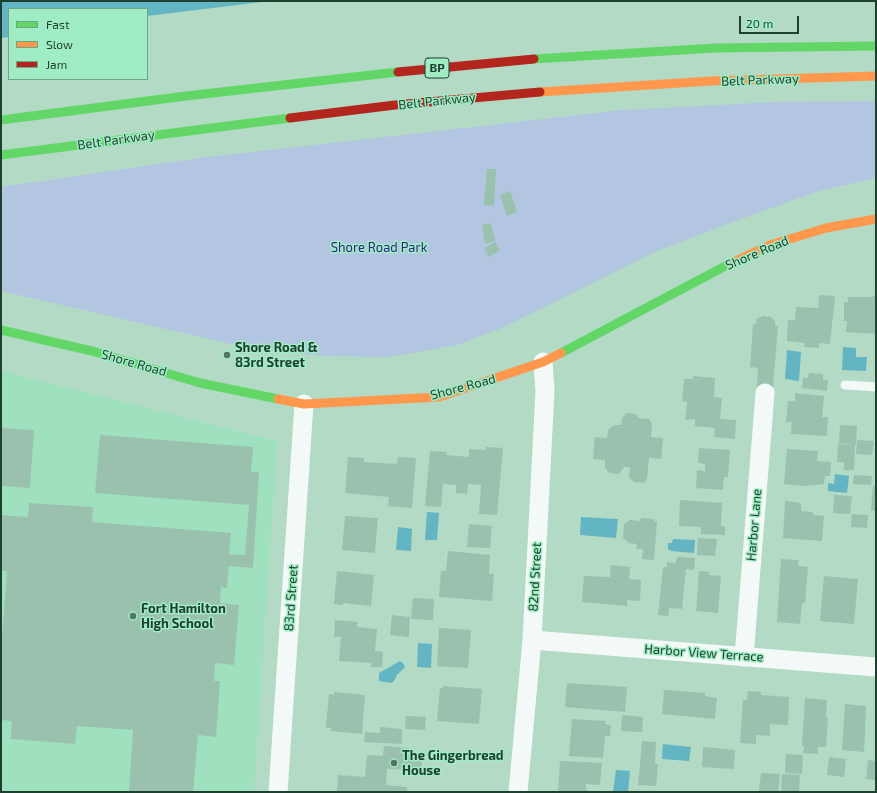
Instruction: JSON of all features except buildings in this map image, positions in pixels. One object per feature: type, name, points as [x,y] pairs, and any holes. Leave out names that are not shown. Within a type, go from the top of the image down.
[{"type":"main road","name":"BP","points":[[1,120],[358,76],[561,56],[715,48],[876,46]]},
{"type":"main road","name":"Belt Parkway","points":[[1,155],[395,105],[512,94],[711,81],[876,76]]},
{"type":"main road","name":"Shore Road","points":[[1,330],[92,351],[200,383],[258,396],[304,404],[439,397],[543,362],[731,263],[770,245],[826,228],[876,219]]},
{"type":"street","name":"82nd Street","points":[[518,792],[532,640],[545,391],[543,362]]},
{"type":"street","name":"Harbor Lane","points":[[744,657],[765,393]]},
{"type":"street","name":"83rd Street","points":[[278,792],[304,404]]},
{"type":"street","name":"Harbor View Terrace","points":[[532,640],[876,667]]},
{"type":"lane","points":[[845,385],[876,387]]},
{"type":"shaded area","points":[[1,1],[270,1],[148,16],[148,8],[8,8],[8,37],[1,38]]},
{"type":"shaded area","points":[[843,347],[856,348],[856,357],[867,357],[866,371],[842,370]]},
{"type":"shaded area","points":[[787,350],[801,352],[799,381],[785,379]]},
{"type":"shaded area","name":"Fort Hamilton High School","points":[[1,371],[277,441],[254,792],[1,792]]},
{"type":"shaded area","points":[[835,474],[849,476],[847,493],[828,491],[828,483],[834,484]]},
{"type":"shaded area","points":[[427,512],[439,513],[437,540],[425,540]]},
{"type":"shaded area","points":[[581,517],[618,519],[616,538],[580,535]]},
{"type":"shaded area","points":[[398,527],[412,529],[411,551],[396,550]]},
{"type":"shaded area","points":[[673,539],[695,540],[694,553],[668,550],[668,543],[672,543]]},
{"type":"shaded area","points":[[418,643],[432,644],[431,668],[417,667]]},
{"type":"shaded area","points":[[400,661],[405,667],[397,675],[394,681],[391,683],[379,681],[379,673]]},
{"type":"shaded area","points":[[663,744],[691,747],[689,761],[662,759]]},
{"type":"shaded area","points":[[616,770],[630,771],[628,792],[613,792]]},
{"type":"green space","name":"Shore Road Park","points":[[876,101],[876,178],[819,191],[657,251],[504,327],[457,345],[390,357],[322,356],[244,347],[1,291],[1,187],[199,158],[623,110],[776,102]]},
{"type":"traffic: fast","points":[[534,59],[715,48],[876,46]]},
{"type":"traffic: fast","points":[[1,120],[186,96],[398,72]]},
{"type":"traffic: fast","points":[[1,155],[290,118]]},
{"type":"traffic: fast","points":[[561,353],[731,263]]},
{"type":"traffic: fast","points":[[1,330],[92,351],[200,383],[278,399]]},
{"type":"traffic: slow","points":[[540,92],[711,81],[876,76]]},
{"type":"traffic: slow","points":[[731,263],[770,245],[826,228],[876,219]]},
{"type":"traffic: slow","points":[[278,399],[304,404],[439,397],[543,362],[561,353]]},
{"type":"traffic: jam","points":[[398,72],[534,59]]},
{"type":"traffic: jam","points":[[290,118],[395,105],[540,92]]},
{"type":"place","name":"Shore Road & 83rd Street","points":[[227,355]]},
{"type":"place","name":"Fort Hamilton High School","points":[[133,616]]},
{"type":"place","name":"The Gingerbread House","points":[[394,763]]}]
